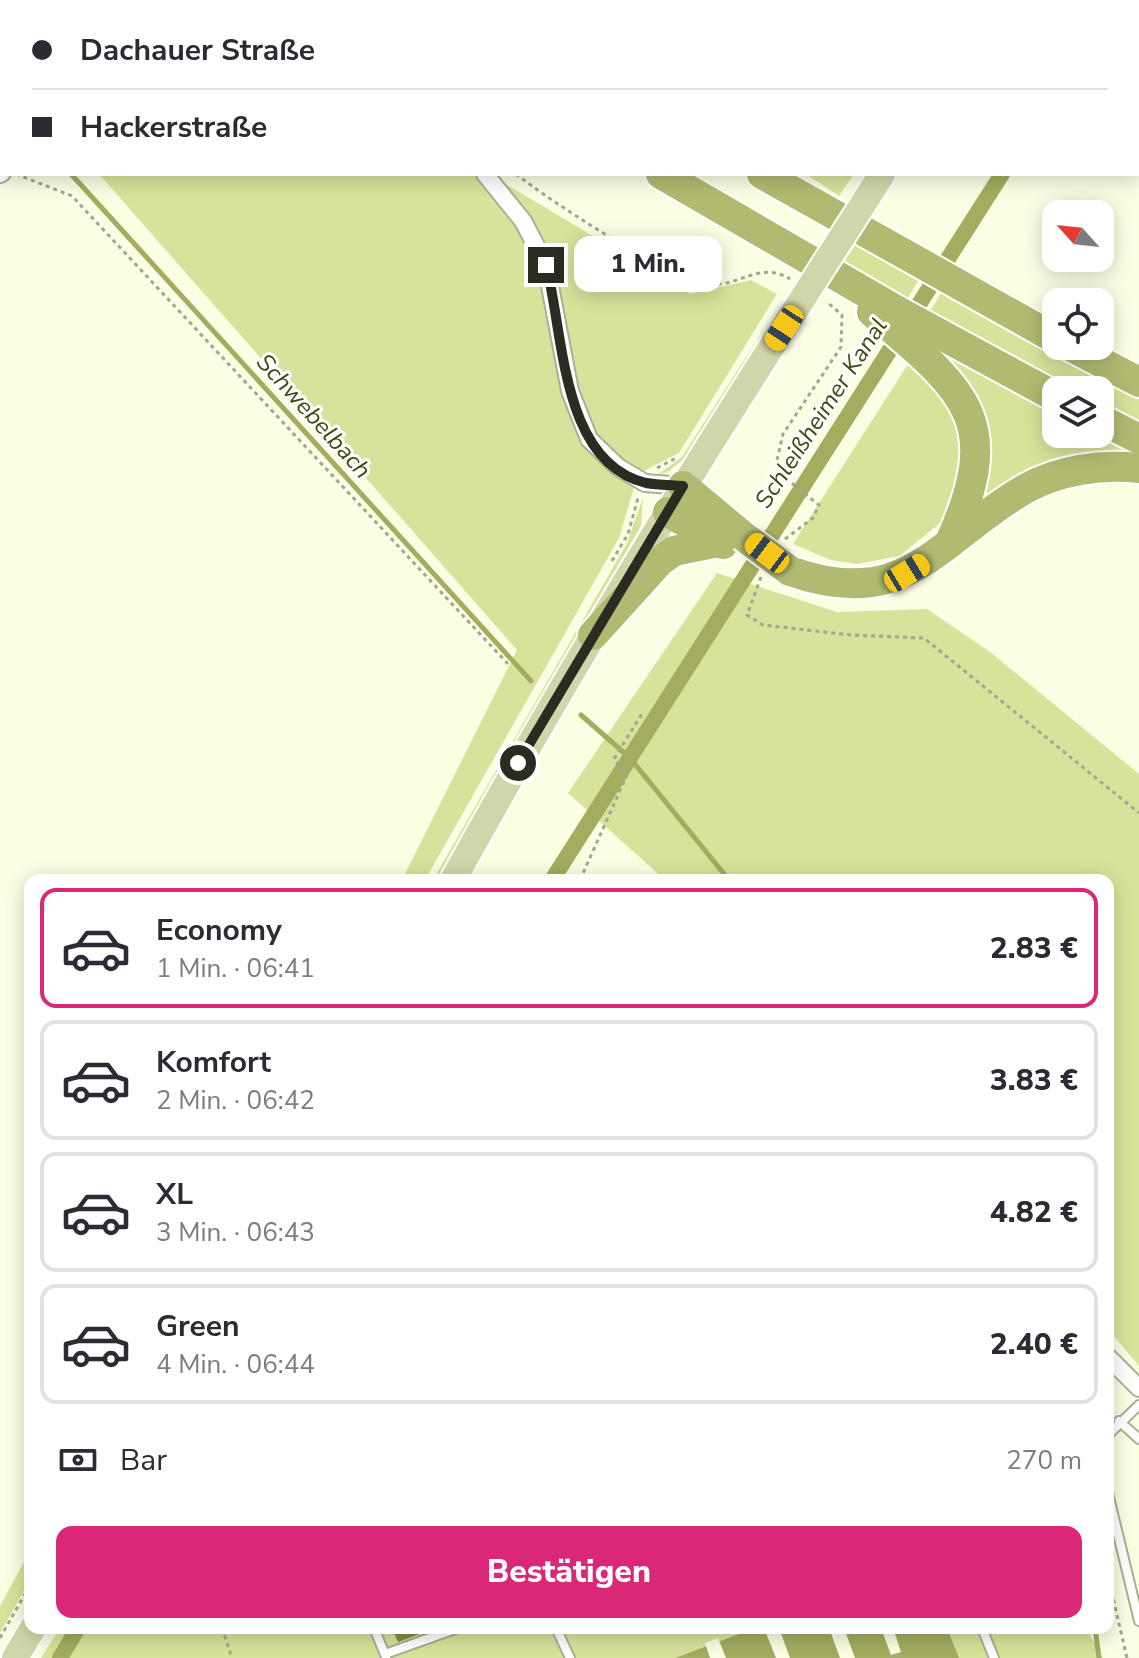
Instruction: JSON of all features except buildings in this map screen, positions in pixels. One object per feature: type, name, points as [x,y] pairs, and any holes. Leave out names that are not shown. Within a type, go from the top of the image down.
[{"type":"highway","points":[[664,176],[808,286],[1042,391]]},
{"type":"highway","points":[[765,176],[1042,331]]},
{"type":"highway","points":[[793,176],[841,220]]},
{"type":"highway","points":[[906,328],[951,384],[974,432],[977,461],[973,488],[950,543]]},
{"type":"highway","points":[[1097,360],[1139,382]]},
{"type":"highway","points":[[1114,426],[1139,439]]},
{"type":"highway","points":[[668,512],[732,542],[776,573],[828,583],[880,582],[907,573],[1026,489],[1056,476],[1096,468],[1139,468]]},
{"type":"highway","points":[[683,486],[732,542]]},
{"type":"highway","points":[[593,635],[660,561],[674,551],[732,542]]},
{"type":"main road","points":[[456,874],[593,635],[683,486],[881,176]]},
{"type":"main road","points":[[15,1658],[29,1634]]},
{"type":"street","points":[[487,176],[523,221],[546,265],[570,391],[589,439],[618,467],[645,483],[668,512]]},
{"type":"street","points":[[645,483],[683,486]]},
{"type":"street","points":[[1114,1363],[1139,1388]]},
{"type":"lane","points":[[1114,1427],[1139,1405]]},
{"type":"lane","points":[[1119,1421],[1139,1439]]},
{"type":"lane","points":[[1114,1518],[1139,1621]]},
{"type":"lane","points":[[377,1634],[386,1656],[443,1634]]},
{"type":"lane","points":[[559,1634],[570,1658]]},
{"type":"lane","points":[[984,1634],[994,1658]]},
{"type":"path","points":[[20,176],[72,196],[508,664]]},
{"type":"path","points":[[519,176],[586,222],[688,279],[710,285],[771,271],[808,286],[842,315],[841,347],[783,434],[777,460],[788,480],[813,497],[819,505],[813,518],[785,539]]},
{"type":"path","points":[[776,573],[747,615],[763,625],[851,635],[924,638],[1139,813]]},
{"type":"path","points":[[583,874],[627,775],[614,759],[643,712]]},
{"type":"path","points":[[0,1638],[24,1596]]},
{"type":"path","points":[[1114,1602],[1127,1658]]},
{"type":"path","points":[[224,1634],[232,1658]]},
{"type":"shaded area","points":[[101,176],[492,176],[690,294],[751,280],[777,294],[679,453],[638,474],[619,538],[428,874],[405,874],[517,650]]},
{"type":"shaded area","points":[[809,176],[853,176],[839,196]]},
{"type":"shaded area","points":[[857,243],[921,276],[905,303],[840,267]]},
{"type":"shaded area","points":[[943,290],[1042,343],[1042,360],[1075,360],[1105,376],[1042,378],[927,316]]},
{"type":"shaded area","points":[[764,329],[686,457],[668,472],[657,475],[682,457]]},
{"type":"shaded area","points":[[933,350],[1042,407],[1042,448],[1114,448],[1114,445],[1138,458],[974,518],[981,499]]},
{"type":"shaded area","points":[[912,358],[964,426],[968,469],[948,517],[899,556],[857,564],[831,560],[793,544]]},
{"type":"shaded area","points":[[1114,381],[1139,394],[1139,428],[1114,415]]},
{"type":"shaded area","points":[[643,498],[641,526],[439,874],[436,874],[626,545]]},
{"type":"shaded area","points":[[717,573],[837,612],[927,609],[990,652],[1139,774],[1139,1366],[1114,1336],[1114,874],[658,874],[568,793]]},
{"type":"shaded area","points":[[24,1562],[24,1591],[0,1633],[0,1606]]},
{"type":"shaded area","points":[[56,1634],[1089,1634],[1103,1658],[41,1658]]},
{"type":"shaded area","points":[[739,1634],[949,1634],[959,1658],[675,1658]]},
{"type":"pier","points":[[766,1634],[781,1634],[790,1658],[776,1658]]},
{"type":"pier","points":[[831,1634],[846,1634],[855,1658],[840,1658]]},
{"type":"pier","points":[[883,1634],[895,1634],[901,1652],[891,1655]]},
{"type":"pier","points":[[718,1638],[726,1658],[710,1658],[705,1643]]},
{"type":"waterway","name":"Schwebelbach","points":[[73,176],[531,681]]},
{"type":"waterway","name":"Schleißheimer Kanal","points":[[556,874],[1001,176]]},
{"type":"waterway","name":"Schwebelbach","points":[[581,715],[630,758],[724,874]]},
{"type":"waterway","name":"Schleißheimer Kanal","points":[[60,1658],[74,1634]]},
{"type":"waterway","name":"Schwebelbach","points":[[1096,1634],[1099,1658]]},
{"type":"route","points":[[518,763],[683,486],[645,483],[602,455],[589,439],[564,367],[554,294],[546,265]]}]
